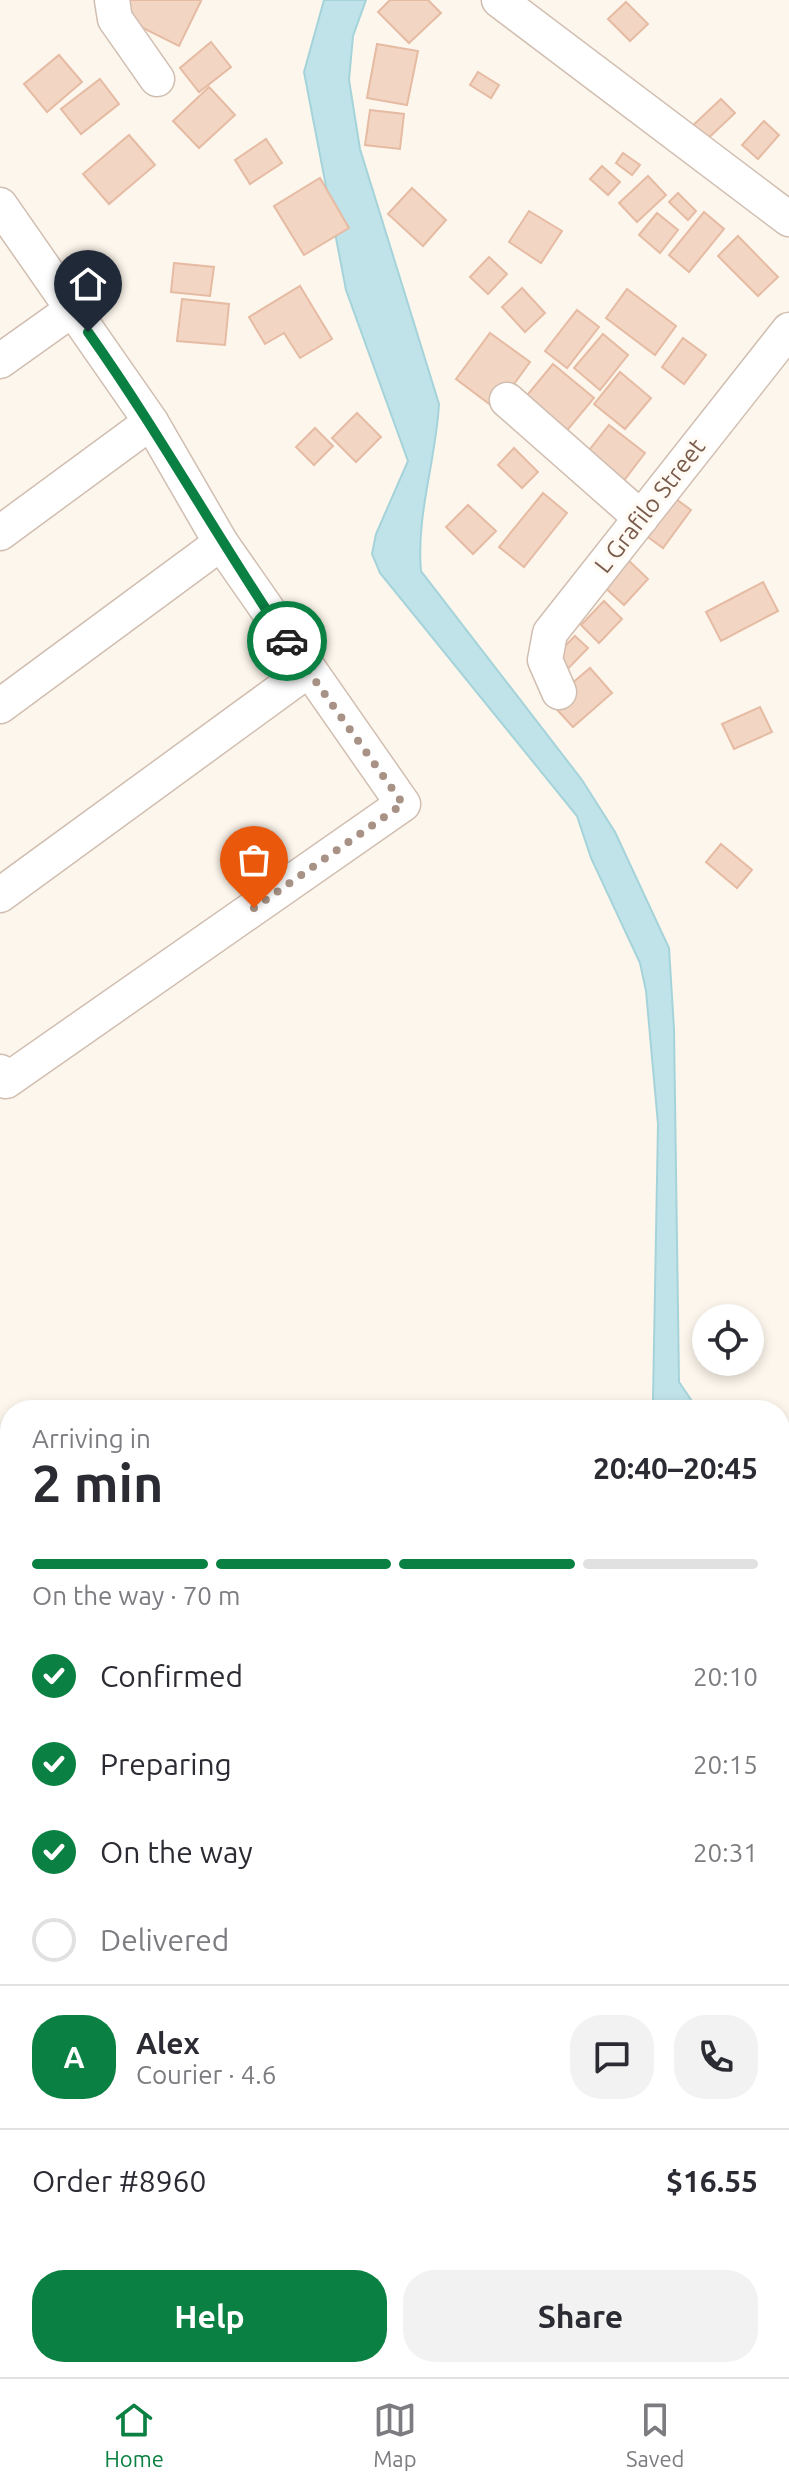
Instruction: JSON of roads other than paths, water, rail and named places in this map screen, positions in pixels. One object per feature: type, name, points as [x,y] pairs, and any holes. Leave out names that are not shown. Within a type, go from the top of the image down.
[{"type":"street","points":[[112,0],[115,19],[157,79]]},
{"type":"street","points":[[499,0],[789,219]]},
{"type":"street","points":[[0,205],[151,422],[221,543],[307,671],[403,804],[6,1081],[0,1072]]},
{"type":"street","points":[[0,361],[73,309]]},
{"type":"street","name":"L Grafilo Street","points":[[559,692],[545,660],[550,633],[789,330]]},
{"type":"street","points":[[507,400],[641,518]]},
{"type":"street","points":[[0,533],[151,422]]},
{"type":"street","points":[[0,706],[221,543]]},
{"type":"street","points":[[0,895],[307,671]]},
{"type":"water","points":[[324,0],[366,0],[353,36],[349,80],[360,149],[439,404],[421,529],[421,571],[582,780],[615,832],[669,948],[674,1029],[679,1382],[691,1400],[653,1400],[658,1124],[646,991],[640,963],[591,858],[577,816],[380,573],[372,554],[376,534],[408,461],[346,290],[304,72]]}]
